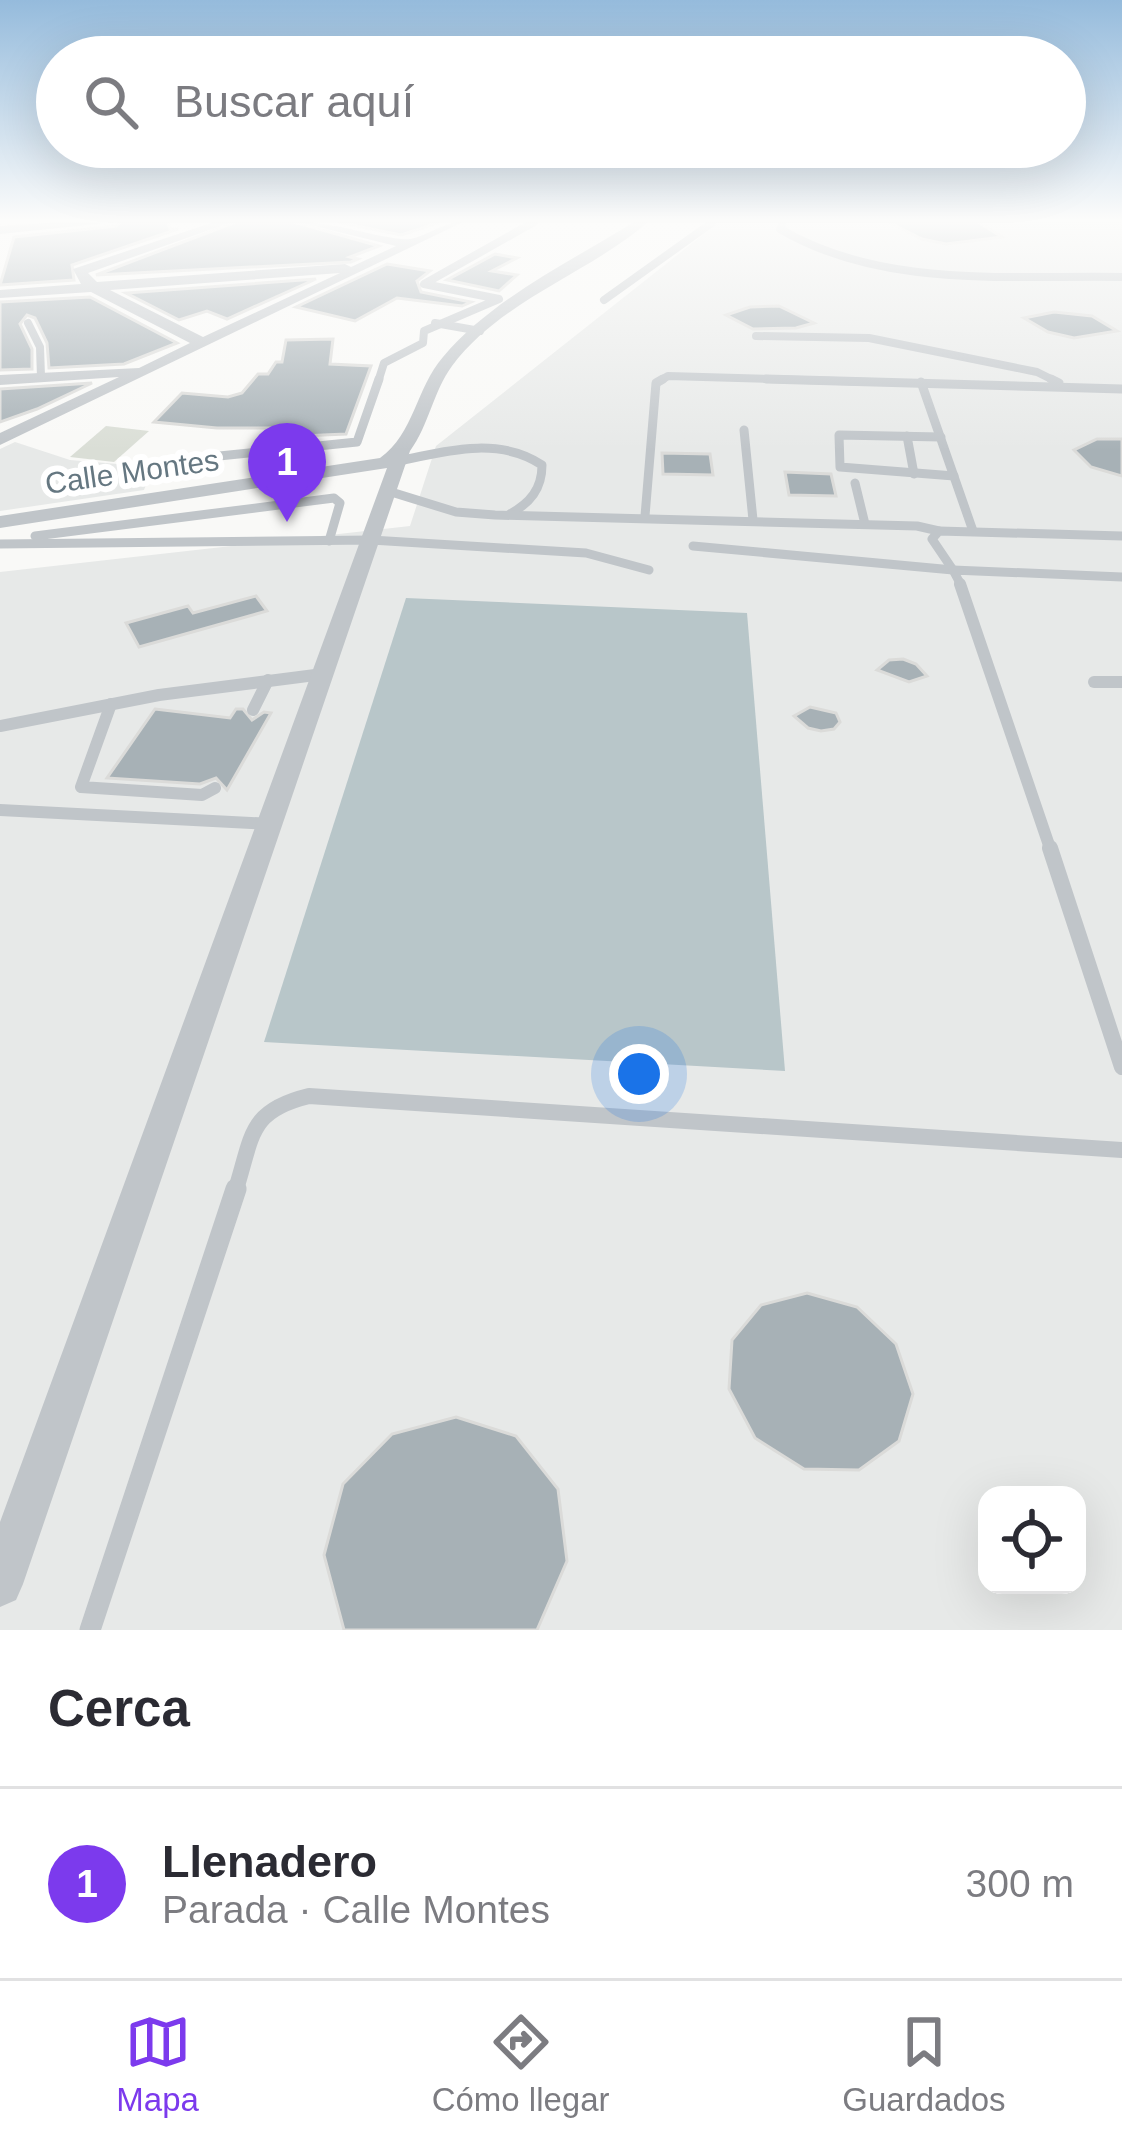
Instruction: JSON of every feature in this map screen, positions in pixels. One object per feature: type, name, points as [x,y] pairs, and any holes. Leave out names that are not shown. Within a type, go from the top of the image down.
[{"type":"street","points":[[114,298],[203,344]]},
{"type":"street","name":"Calle Montes","points":[[0,440],[297,298]]},
{"type":"street","points":[[0,1584],[420,409],[445,364],[480,332],[530,298]]},
{"type":"street","points":[[0,380],[149,370]]},
{"type":"street","name":"Calle Montes","points":[[0,522],[400,462]]},
{"type":"lane","points":[[170,461],[357,442],[384,364],[423,343],[424,331],[447,315],[476,314],[499,299],[494,298]]},
{"type":"lane","points":[[28,323],[40,347],[41,377]]},
{"type":"lane","points":[[435,323],[480,332]]},
{"type":"lane","points":[[756,336],[869,338],[1037,372],[1069,388]]},
{"type":"lane","points":[[645,516],[656,383],[661,378],[1122,389]]},
{"type":"lane","points":[[920,382],[974,531]]},
{"type":"lane","points":[[744,430],[753,520]]},
{"type":"lane","points":[[941,437],[839,435],[840,467],[955,476]]},
{"type":"lane","points":[[907,436],[914,474]]},
{"type":"lane","points":[[400,462],[471,450],[500,450],[534,458],[542,465],[543,478],[526,506],[508,515]]},
{"type":"lane","points":[[400,462],[456,512],[1122,536]]},
{"type":"lane","points":[[855,483],[866,524]]},
{"type":"lane","points":[[0,542],[334,498],[340,503],[329,541]]},
{"type":"lane","points":[[938,531],[932,539],[935,549],[966,594],[1122,1067]]},
{"type":"lane","points":[[0,542],[371,540],[586,553],[649,570]]},
{"type":"lane","points":[[693,546],[733,554],[865,559],[953,570],[1122,577]]},
{"type":"lane","points":[[0,726],[111,704],[323,674]]},
{"type":"lane","points":[[253,710],[268,680]]},
{"type":"lane","points":[[1094,682],[1122,682]]},
{"type":"lane","points":[[111,704],[81,787],[202,794],[215,788]]},
{"type":"lane","points":[[0,810],[272,824]]},
{"type":"lane","points":[[90,1630],[260,1117],[281,1103],[309,1096],[1122,1150]]},
{"type":"shaded area","points":[[623,298],[1122,298],[1122,1630],[0,1630],[0,572],[410,526],[436,446]]},
{"type":"shaded area","points":[[106,426],[149,431],[114,462],[70,457]]},
{"type":"shaded area","points":[[15,442],[70,460],[153,467],[144,490],[0,511],[0,449]]},
{"type":"shaded area","points":[[406,598],[747,613],[785,1071],[264,1042]]},
{"type":"building","points":[[92,298],[177,343],[124,364],[49,368],[47,343],[35,318],[27,315],[20,324],[32,349],[32,369],[0,370],[0,302]]},
{"type":"building","points":[[136,298],[274,298],[227,319],[207,311],[179,320]]},
{"type":"building","points":[[315,298],[397,298],[355,321],[296,307]]},
{"type":"building","points":[[398,298],[471,302],[462,306]]},
{"type":"building","points":[[779,306],[814,323],[753,329],[726,315],[750,307]]},
{"type":"building","points":[[1054,312],[1092,316],[1117,331],[1074,338],[1048,332],[1024,318]]},
{"type":"building","points":[[333,339],[330,364],[371,366],[346,434],[278,437],[283,428],[154,422],[182,393],[228,397],[242,393],[258,374],[268,374],[276,362],[282,362],[286,340]]},
{"type":"building","points":[[92,383],[37,409],[0,422],[0,389]]},
{"type":"building","points":[[1097,439],[1122,439],[1122,476],[1091,467],[1074,450]]},
{"type":"building","points":[[662,453],[710,454],[713,475],[663,474]]},
{"type":"building","points":[[785,472],[831,474],[836,496],[789,495]]},
{"type":"building","points":[[256,596],[267,611],[139,647],[126,623],[188,606],[193,613]]},
{"type":"building","points":[[903,659],[927,676],[909,682],[877,670],[889,660]]},
{"type":"building","points":[[810,707],[836,713],[840,722],[834,729],[808,728],[794,716]]},
{"type":"building","points":[[155,709],[230,718],[236,709],[243,709],[252,720],[271,713],[227,790],[216,778],[200,784],[107,778]]},
{"type":"building","points":[[807,1293],[857,1307],[896,1344],[913,1394],[899,1441],[859,1470],[804,1469],[755,1438],[729,1389],[732,1340],[761,1305]]},
{"type":"building","points":[[456,1417],[516,1436],[558,1489],[567,1561],[537,1630],[344,1630],[324,1555],[343,1484],[392,1434]]},
{"type":"place","name":"Llenadero","points":[[287,522]]}]
